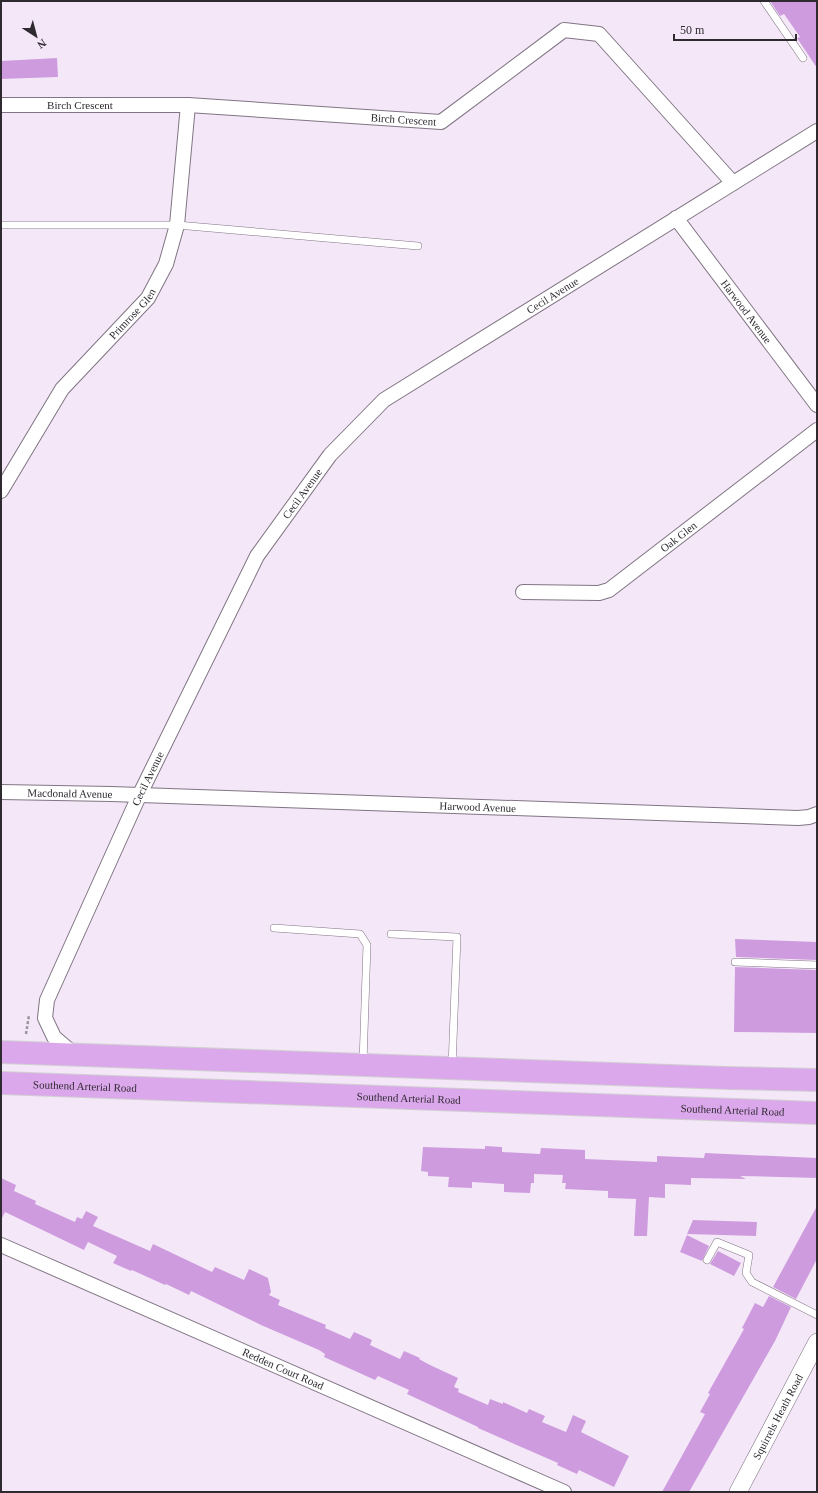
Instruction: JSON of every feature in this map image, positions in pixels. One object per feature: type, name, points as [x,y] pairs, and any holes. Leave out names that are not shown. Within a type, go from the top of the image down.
[{"type":"highway","points":[[1,1052],[817,1080]]},
{"type":"highway","name":"Southend Arterial Road","points":[[1,1083],[817,1113]]},
{"type":"street","name":"Birch Crescent","points":[[1,105],[188,105],[441,122],[564,30],[599,34],[733,183]]},
{"type":"street","name":"Primrose Glen","points":[[1,491],[62,389],[148,298],[166,264],[177,225],[188,105]]},
{"type":"street","name":"Cecil Avenue","points":[[75,1055],[54,1037],[45,1018],[47,1000],[139,796],[258,556],[330,455],[384,400],[817,131]]},
{"type":"street","name":"Harwood Avenue","points":[[676,218],[817,405]]},
{"type":"street","name":"Oak Glen","points":[[523,592],[600,593],[609,590],[817,430]]},
{"type":"street","name":"Macdonald Avenue","points":[[1,792],[139,796]]},
{"type":"street","name":"Harwood Avenue","points":[[139,796],[798,818],[809,817],[817,814]]},
{"type":"street","name":"Redden Court Road","points":[[1,1245],[564,1492]]},
{"type":"street","name":"Squirrels Heath Road","points":[[738,1492],[817,1342]]},
{"type":"lane","points":[[764,1],[803,58]]},
{"type":"lane","points":[[1,225],[177,225],[418,246]]},
{"type":"lane","points":[[274,928],[360,934],[367,945],[362,1064]]},
{"type":"lane","points":[[390,934],[457,937],[452,1067]]},
{"type":"lane","points":[[735,962],[817,966]]},
{"type":"lane","points":[[707,1260],[717,1242],[749,1256],[746,1273],[752,1282],[817,1315]]},
{"type":"building","points":[[770,1],[817,1],[817,68],[797,38],[800,37],[784,14],[780,16]]},
{"type":"building","points":[[57,58],[58,77],[1,79],[1,61]]},
{"type":"building","points":[[735,939],[817,942],[817,960],[736,957]]},
{"type":"building","points":[[735,967],[817,970],[817,1033],[734,1032]]},
{"type":"building","points":[[485,1146],[502,1147],[502,1152],[540,1154],[541,1148],[585,1150],[585,1159],[657,1162],[657,1156],[704,1158],[705,1153],[817,1158],[817,1178],[740,1176],[746,1179],[691,1178],[691,1185],[665,1184],[665,1198],[649,1197],[647,1236],[634,1236],[636,1199],[608,1198],[608,1191],[565,1189],[566,1183],[562,1183],[563,1175],[534,1174],[534,1183],[531,1183],[530,1193],[504,1192],[504,1184],[472,1182],[472,1188],[448,1187],[449,1177],[428,1176],[428,1172],[421,1171],[423,1147],[485,1149]]},
{"type":"building","points":[[1,1178],[16,1185],[14,1191],[36,1201],[35,1204],[75,1222],[77,1217],[82,1219],[86,1211],[98,1217],[93,1226],[150,1251],[153,1244],[212,1272],[215,1267],[244,1280],[249,1269],[268,1278],[271,1292],[269,1295],[280,1300],[278,1305],[326,1325],[325,1328],[350,1339],[354,1332],[372,1340],[370,1345],[400,1359],[404,1351],[420,1358],[419,1359],[430,1365],[458,1378],[454,1387],[459,1389],[458,1392],[488,1405],[490,1399],[503,1404],[503,1402],[527,1413],[529,1409],[545,1416],[542,1422],[566,1432],[573,1415],[586,1421],[581,1432],[629,1456],[614,1487],[579,1470],[577,1474],[557,1465],[558,1463],[478,1428],[407,1394],[409,1390],[378,1376],[375,1380],[324,1357],[325,1354],[319,1350],[261,1325],[191,1291],[189,1295],[166,1284],[165,1285],[113,1263],[117,1256],[88,1242],[84,1250],[5,1212],[1,1220]]},
{"type":"building","points":[[817,1206],[817,1259],[796,1299],[773,1287]]},
{"type":"building","points":[[693,1220],[757,1222],[756,1236],[687,1234]]},
{"type":"building","points":[[687,1235],[709,1246],[702,1261],[680,1252]]},
{"type":"building","points":[[718,1251],[741,1263],[734,1276],[710,1264]]},
{"type":"building","points":[[769,1296],[791,1307],[775,1341],[689,1492],[662,1492],[705,1414],[700,1412],[710,1394],[708,1393],[744,1329],[742,1328],[755,1303],[763,1307]]}]
